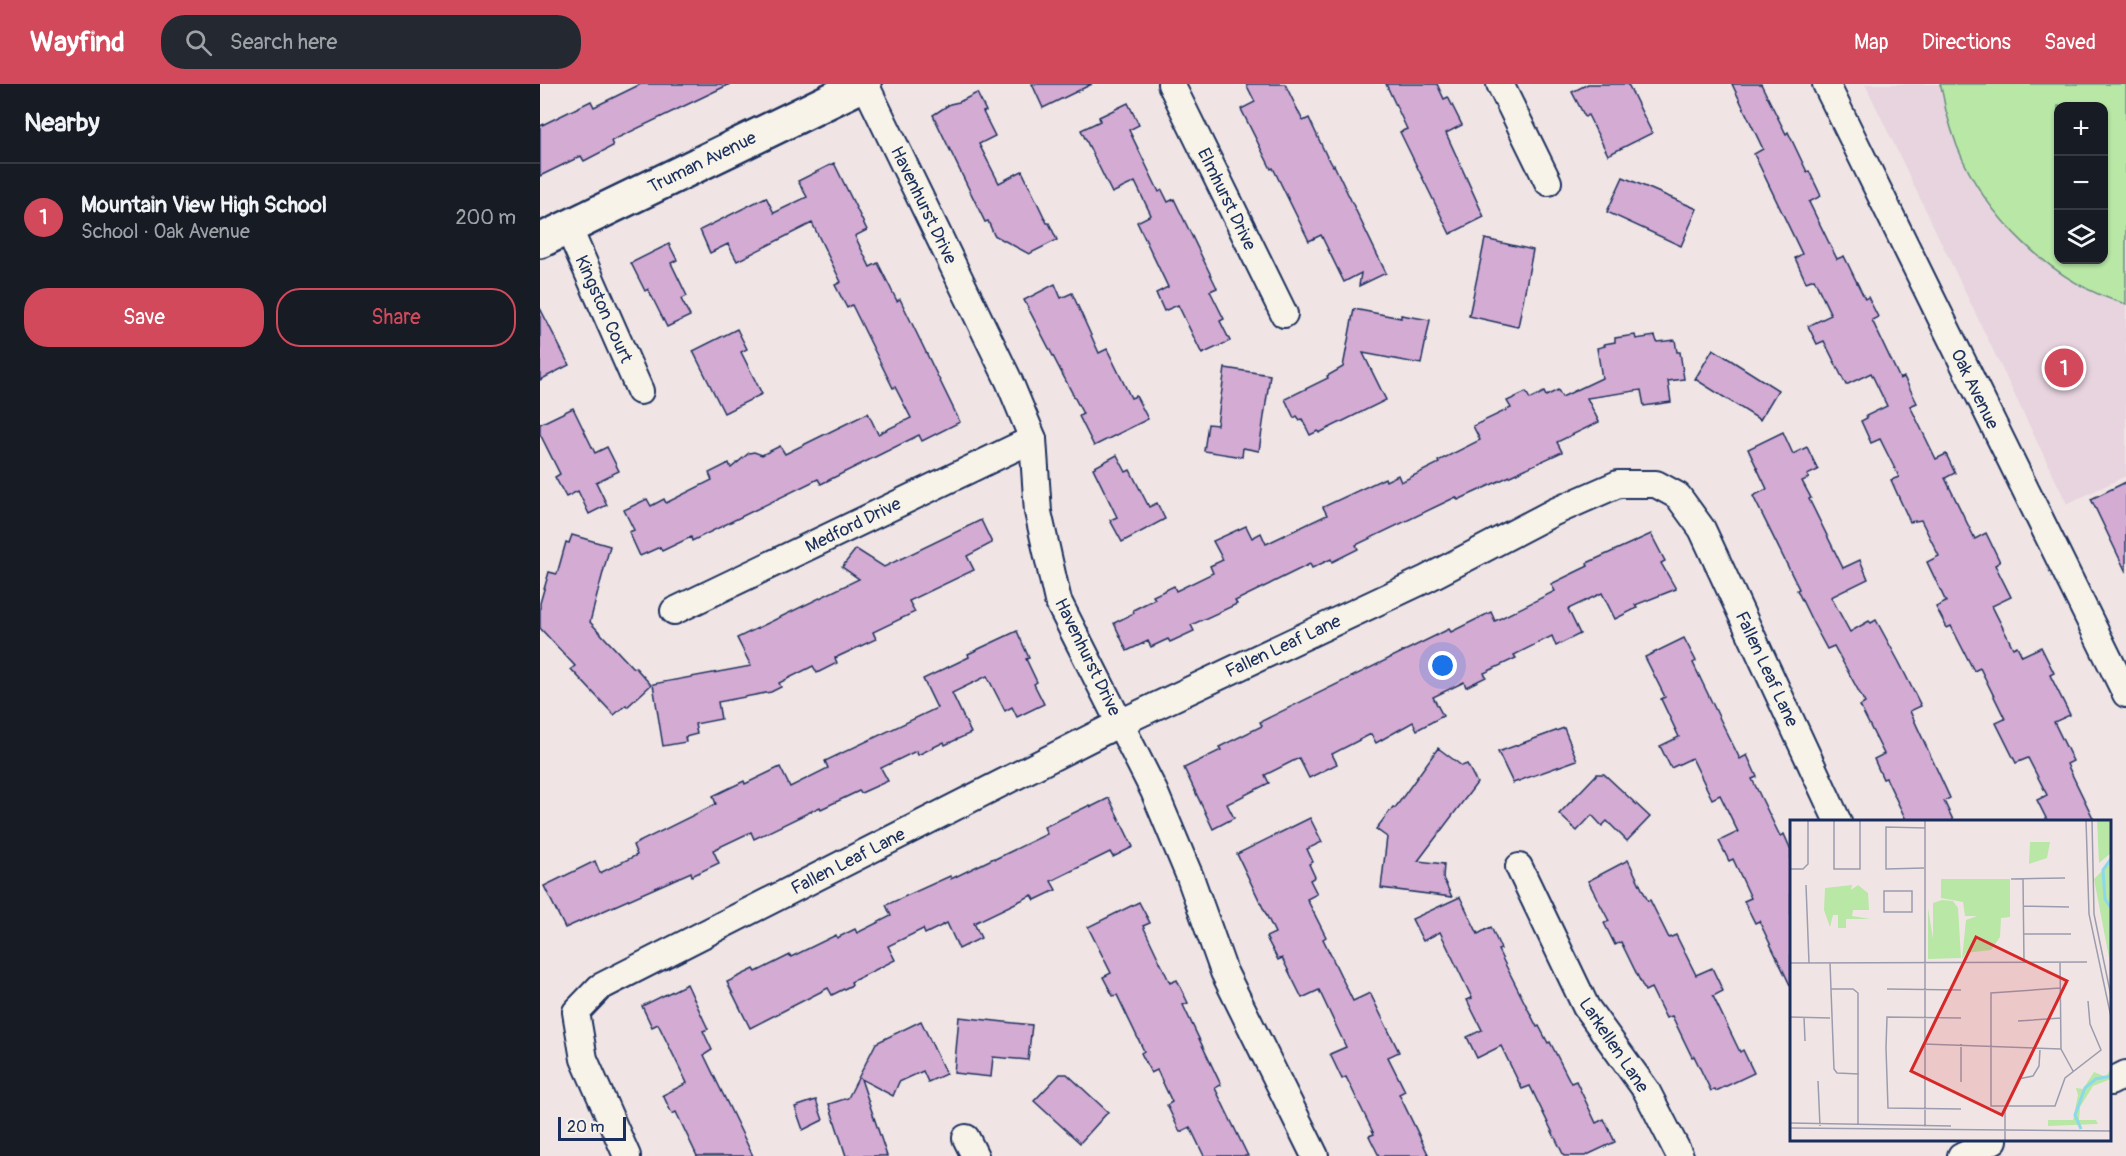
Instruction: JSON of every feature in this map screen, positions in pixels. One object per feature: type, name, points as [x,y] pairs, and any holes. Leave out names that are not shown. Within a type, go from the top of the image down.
[{"type":"street","name":"Truman Avenue","points":[[554,234],[865,84]]},
{"type":"street","name":"Havenhurst Drive","points":[[865,84],[1009,381],[1033,439],[1038,512],[1058,601],[1154,791],[1190,876],[1224,972],[1315,1156]]},
{"type":"street","name":"Elmhurst Drive","points":[[1171,84],[1284,314]]},
{"type":"street","points":[[1500,84],[1548,182]]},
{"type":"street","name":"Oak Avenue","points":[[1826,84],[2115,646],[2126,694]]},
{"type":"street","name":"Kingston Court","points":[[554,234],[640,391]]},
{"type":"street","name":"Medford Drive","points":[[674,611],[1033,439]]},
{"type":"street","name":"Fallen Leaf Lane","points":[[626,1156],[584,1059],[576,1012],[600,987],[1120,723],[1426,579],[1554,512],[1618,484],[1656,484],[1678,496],[1702,529],[1837,820]]},
{"type":"street","name":"Larkellen Lane","points":[[1519,867],[1586,1007],[1646,1090],[1680,1156]]},
{"type":"street","points":[[2111,1081],[2126,1074]]},
{"type":"street","points":[[1961,1156],[1992,1141]]},
{"type":"shaded area","points":[[1865,84],[2126,84],[2126,476],[2067,504]]},
{"type":"green space","points":[[1940,84],[2126,84],[2126,304],[2073,281],[2024,243],[2003,221],[1969,172],[1957,146]]},
{"type":"building","points":[[641,84],[730,84],[611,141],[613,146],[584,161],[581,156],[540,176],[540,126],[591,101],[594,107]]},
{"type":"building","points":[[1032,84],[1092,84],[1043,108]]},
{"type":"building","points":[[1246,84],[1285,84],[1303,121],[1309,118],[1386,273],[1359,286],[1361,273],[1344,282],[1321,235],[1309,241],[1241,109],[1255,102]]},
{"type":"building","points":[[1386,84],[1437,84],[1444,99],[1448,97],[1462,125],[1446,133],[1484,217],[1450,234],[1400,132],[1407,129]]},
{"type":"building","points":[[1588,84],[1628,84],[1652,133],[1608,155],[1588,115],[1585,117],[1572,92]]},
{"type":"building","points":[[1732,84],[1761,84],[1786,134],[1788,132],[1807,172],[1809,171],[1821,196],[1809,202],[1837,259],[1844,256],[1865,299],[1868,297],[1878,317],[1872,320],[1900,379],[1904,377],[1917,403],[1910,406],[1936,459],[1946,454],[1955,473],[1945,478],[1975,539],[1986,533],[2000,562],[1995,565],[2011,597],[1992,606],[2013,648],[2017,646],[2022,656],[2041,647],[2054,673],[2050,675],[2070,715],[2054,722],[2073,761],[2067,764],[2094,820],[2047,820],[2037,800],[2047,795],[2028,758],[2016,763],[1996,723],[2005,719],[1980,668],[1974,671],[1951,626],[1947,628],[1936,607],[1946,602],[1927,562],[1939,556],[1921,520],[1910,522],[1891,480],[1899,477],[1880,439],[1871,443],[1861,421],[1867,418],[1866,416],[1887,406],[1871,373],[1846,385],[1824,341],[1817,344],[1808,326],[1831,315],[1814,279],[1806,282],[1795,258],[1802,254],[1754,154],[1763,149]]},
{"type":"building","points":[[977,93],[986,111],[983,112],[995,136],[979,144],[999,183],[1022,171],[1057,240],[1029,254],[994,235],[988,221],[985,222],[933,115],[950,104]]},
{"type":"building","points":[[1128,103],[1139,125],[1129,130],[1159,192],[1162,190],[1168,202],[1174,199],[1217,288],[1210,291],[1224,319],[1220,321],[1230,341],[1202,354],[1178,305],[1164,311],[1156,293],[1168,287],[1137,222],[1151,215],[1135,182],[1112,193],[1081,130],[1100,121],[1099,117]]},
{"type":"building","points":[[834,163],[867,230],[855,236],[870,267],[878,263],[897,301],[900,299],[960,422],[922,441],[919,435],[821,484],[818,479],[692,541],[691,537],[662,551],[660,547],[640,556],[629,532],[634,530],[624,510],[647,499],[651,506],[664,499],[666,503],[712,480],[709,473],[729,463],[731,468],[749,453],[762,455],[780,446],[785,454],[868,413],[878,434],[911,418],[895,387],[893,388],[852,305],[847,308],[835,285],[841,282],[812,223],[737,261],[728,244],[710,253],[700,230],[766,197],[774,213],[807,197],[798,181]]},
{"type":"building","points":[[1623,177],[1697,209],[1681,246],[1607,212]]},
{"type":"building","points":[[1485,239],[1533,250],[1518,327],[1469,316]]},
{"type":"building","points":[[669,244],[677,260],[671,263],[687,296],[681,299],[690,316],[667,327],[648,289],[645,291],[631,263]]},
{"type":"building","points":[[1055,284],[1061,298],[1072,293],[1099,353],[1107,349],[1131,398],[1136,396],[1148,419],[1094,446],[1079,416],[1083,414],[1024,300]]},
{"type":"building","points":[[540,308],[569,365],[540,380]]},
{"type":"building","points":[[1354,309],[1401,318],[1401,315],[1430,320],[1421,364],[1363,353],[1386,400],[1319,433],[1318,431],[1310,435],[1302,419],[1300,420],[1297,416],[1294,418],[1285,399],[1328,378],[1327,376],[1343,367]]},
{"type":"building","points":[[737,329],[747,349],[741,352],[762,394],[724,413],[693,351]]},
{"type":"building","points":[[1635,335],[1636,339],[1655,336],[1657,342],[1675,340],[1677,352],[1680,352],[1684,379],[1668,381],[1671,402],[1644,406],[1641,390],[1587,398],[1599,422],[1557,442],[1562,452],[1458,500],[1456,497],[1356,545],[1358,549],[1332,562],[1331,559],[1312,568],[1310,564],[1235,601],[1237,604],[1191,625],[1194,631],[1170,642],[1168,639],[1151,647],[1148,641],[1127,651],[1114,623],[1155,599],[1153,596],[1174,586],[1176,591],[1213,573],[1210,566],[1223,560],[1213,541],[1246,526],[1252,538],[1261,533],[1266,544],[1327,515],[1323,507],[1385,478],[1386,481],[1398,475],[1401,482],[1480,440],[1473,426],[1511,408],[1507,401],[1526,392],[1530,399],[1544,392],[1546,396],[1558,390],[1562,397],[1602,378],[1597,348],[1615,342],[1615,338]]},
{"type":"building","points":[[1713,349],[1778,390],[1760,420],[1695,379]]},
{"type":"building","points":[[1225,368],[1270,375],[1259,451],[1243,448],[1242,457],[1204,451],[1208,424],[1217,425]]},
{"type":"building","points":[[573,408],[595,453],[607,447],[619,471],[596,482],[607,505],[589,514],[578,491],[566,497],[555,477],[560,474],[540,434],[540,424]]},
{"type":"building","points":[[1783,432],[1793,454],[1807,447],[1818,470],[1807,475],[1809,478],[1802,481],[1811,498],[1809,499],[1843,568],[1860,560],[1868,579],[1831,597],[1850,632],[1869,621],[1871,623],[1876,620],[1899,662],[1921,706],[1910,711],[1950,798],[1944,801],[1953,820],[1906,820],[1886,778],[1883,779],[1874,759],[1884,754],[1860,706],[1865,703],[1834,646],[1827,649],[1753,496],[1767,489],[1748,449]]},
{"type":"building","points":[[1117,455],[1126,472],[1130,470],[1149,507],[1157,503],[1165,519],[1122,542],[1110,520],[1117,517],[1093,468]]},
{"type":"building","points":[[2126,482],[2126,572],[2091,499]]},
{"type":"building","points":[[981,520],[992,543],[967,556],[974,570],[909,601],[915,612],[873,632],[876,639],[835,658],[837,663],[817,673],[813,666],[779,683],[781,687],[771,692],[718,702],[721,719],[695,724],[697,734],[685,737],[686,742],[663,746],[653,684],[751,666],[737,638],[859,579],[842,567],[856,549],[884,567]]},
{"type":"building","points":[[1651,534],[1665,561],[1661,563],[1676,589],[1635,605],[1637,608],[1615,619],[1602,593],[1568,609],[1580,634],[1556,646],[1552,636],[1514,655],[1516,658],[1484,673],[1486,677],[1466,687],[1464,682],[1433,697],[1443,716],[1417,730],[1413,722],[1376,743],[1371,734],[1332,754],[1337,764],[1309,778],[1299,758],[1265,775],[1269,783],[1227,804],[1234,818],[1213,829],[1184,768],[1221,750],[1219,747],[1262,726],[1260,722],[1449,629],[1451,632],[1491,612],[1495,621],[1555,591],[1551,584],[1588,566],[1587,563]]},
{"type":"building","points":[[572,535],[610,546],[590,622],[651,685],[627,707],[626,705],[614,715],[571,669],[575,666],[540,628],[540,603],[549,572],[557,574],[566,542],[569,543]]},
{"type":"building","points":[[1017,631],[1029,658],[1026,659],[1037,682],[1034,684],[1044,704],[1017,717],[1012,707],[1005,711],[987,676],[952,693],[971,733],[945,745],[944,742],[918,755],[916,751],[881,768],[888,781],[861,793],[859,791],[821,809],[820,807],[754,839],[751,832],[713,850],[719,863],[692,876],[691,872],[565,928],[544,886],[595,861],[600,873],[637,855],[633,845],[716,804],[713,796],[744,781],[745,784],[780,767],[790,787],[828,768],[825,761],[937,708],[923,679],[969,657],[968,654]]},
{"type":"building","points":[[1684,638],[1696,661],[1693,663],[1740,759],[1747,755],[1757,777],[1752,779],[1780,836],[1784,834],[1790,848],[1790,985],[1759,921],[1755,923],[1744,901],[1751,898],[1733,859],[1729,861],[1719,841],[1738,832],[1720,795],[1712,799],[1692,758],[1671,768],[1660,746],[1679,737],[1661,699],[1665,697],[1645,657]]},
{"type":"building","points":[[1564,728],[1577,760],[1513,783],[1498,752]]},
{"type":"building","points":[[1438,748],[1462,766],[1467,764],[1477,783],[1418,861],[1444,864],[1443,878],[1452,897],[1381,888],[1387,837],[1376,829],[1393,807],[1395,808]]},
{"type":"building","points":[[1597,774],[1604,774],[1650,817],[1627,841],[1607,821],[1602,826],[1592,815],[1577,831],[1559,814]]},
{"type":"building","points":[[1109,798],[1133,847],[1113,857],[1110,852],[1051,881],[1056,890],[1035,900],[1032,895],[974,923],[981,938],[959,949],[947,923],[925,934],[923,929],[888,946],[895,960],[851,982],[852,985],[832,995],[828,988],[750,1028],[727,982],[754,969],[756,972],[790,955],[791,957],[836,935],[837,938],[855,929],[857,933],[891,916],[886,905],[950,876],[951,879],[995,859],[1047,834],[1044,827]]},
{"type":"building","points":[[1310,818],[1322,842],[1307,849],[1313,862],[1309,864],[1315,877],[1310,880],[1317,894],[1307,899],[1326,937],[1323,939],[1353,1001],[1370,993],[1399,1052],[1388,1057],[1405,1091],[1399,1094],[1429,1156],[1379,1156],[1369,1136],[1374,1134],[1346,1077],[1342,1079],[1330,1054],[1346,1047],[1319,990],[1302,998],[1282,958],[1278,960],[1266,937],[1275,933],[1237,854]]},
{"type":"building","points":[[1628,860],[1669,938],[1676,935],[1696,975],[1712,968],[1723,991],[1713,996],[1740,1052],[1743,1050],[1754,1073],[1716,1091],[1715,1089],[1711,1091],[1672,1016],[1666,1018],[1651,988],[1645,991],[1621,942],[1615,945],[1604,923],[1609,921],[1588,881]]},
{"type":"building","points":[[1460,897],[1478,934],[1491,927],[1501,949],[1498,950],[1537,1027],[1539,1026],[1548,1043],[1550,1042],[1571,1083],[1576,1081],[1596,1123],[1604,1119],[1615,1142],[1585,1156],[1564,1156],[1530,1086],[1522,1089],[1501,1046],[1477,1058],[1467,1037],[1482,1030],[1467,1000],[1472,998],[1440,932],[1423,941],[1412,919]]},
{"type":"building","points":[[1139,902],[1150,923],[1143,926],[1170,983],[1177,980],[1188,1003],[1183,1005],[1221,1085],[1215,1088],[1248,1156],[1204,1156],[1190,1127],[1180,1132],[1167,1105],[1172,1102],[1157,1070],[1151,1073],[1141,1053],[1144,1051],[1117,995],[1113,996],[1103,977],[1111,973],[1088,927]]},
{"type":"building","points":[[687,984],[708,1029],[703,1031],[712,1050],[704,1055],[753,1156],[697,1156],[676,1112],[672,1114],[663,1095],[687,1083],[658,1024],[652,1027],[642,1006]]},
{"type":"building","points":[[959,1017],[1032,1025],[1028,1060],[993,1057],[991,1077],[954,1073]]},
{"type":"building","points":[[921,1021],[946,1074],[928,1082],[923,1071],[899,1082],[893,1096],[861,1079],[887,1156],[846,1156],[829,1104],[848,1098],[876,1043]]},
{"type":"building","points":[[1060,1074],[1067,1074],[1108,1112],[1080,1143],[1034,1101]]},
{"type":"building","points":[[816,1100],[823,1120],[803,1130],[795,1107]]},
{"type":"place","name":"Mountain View High School","points":[[2064,368]]}]
